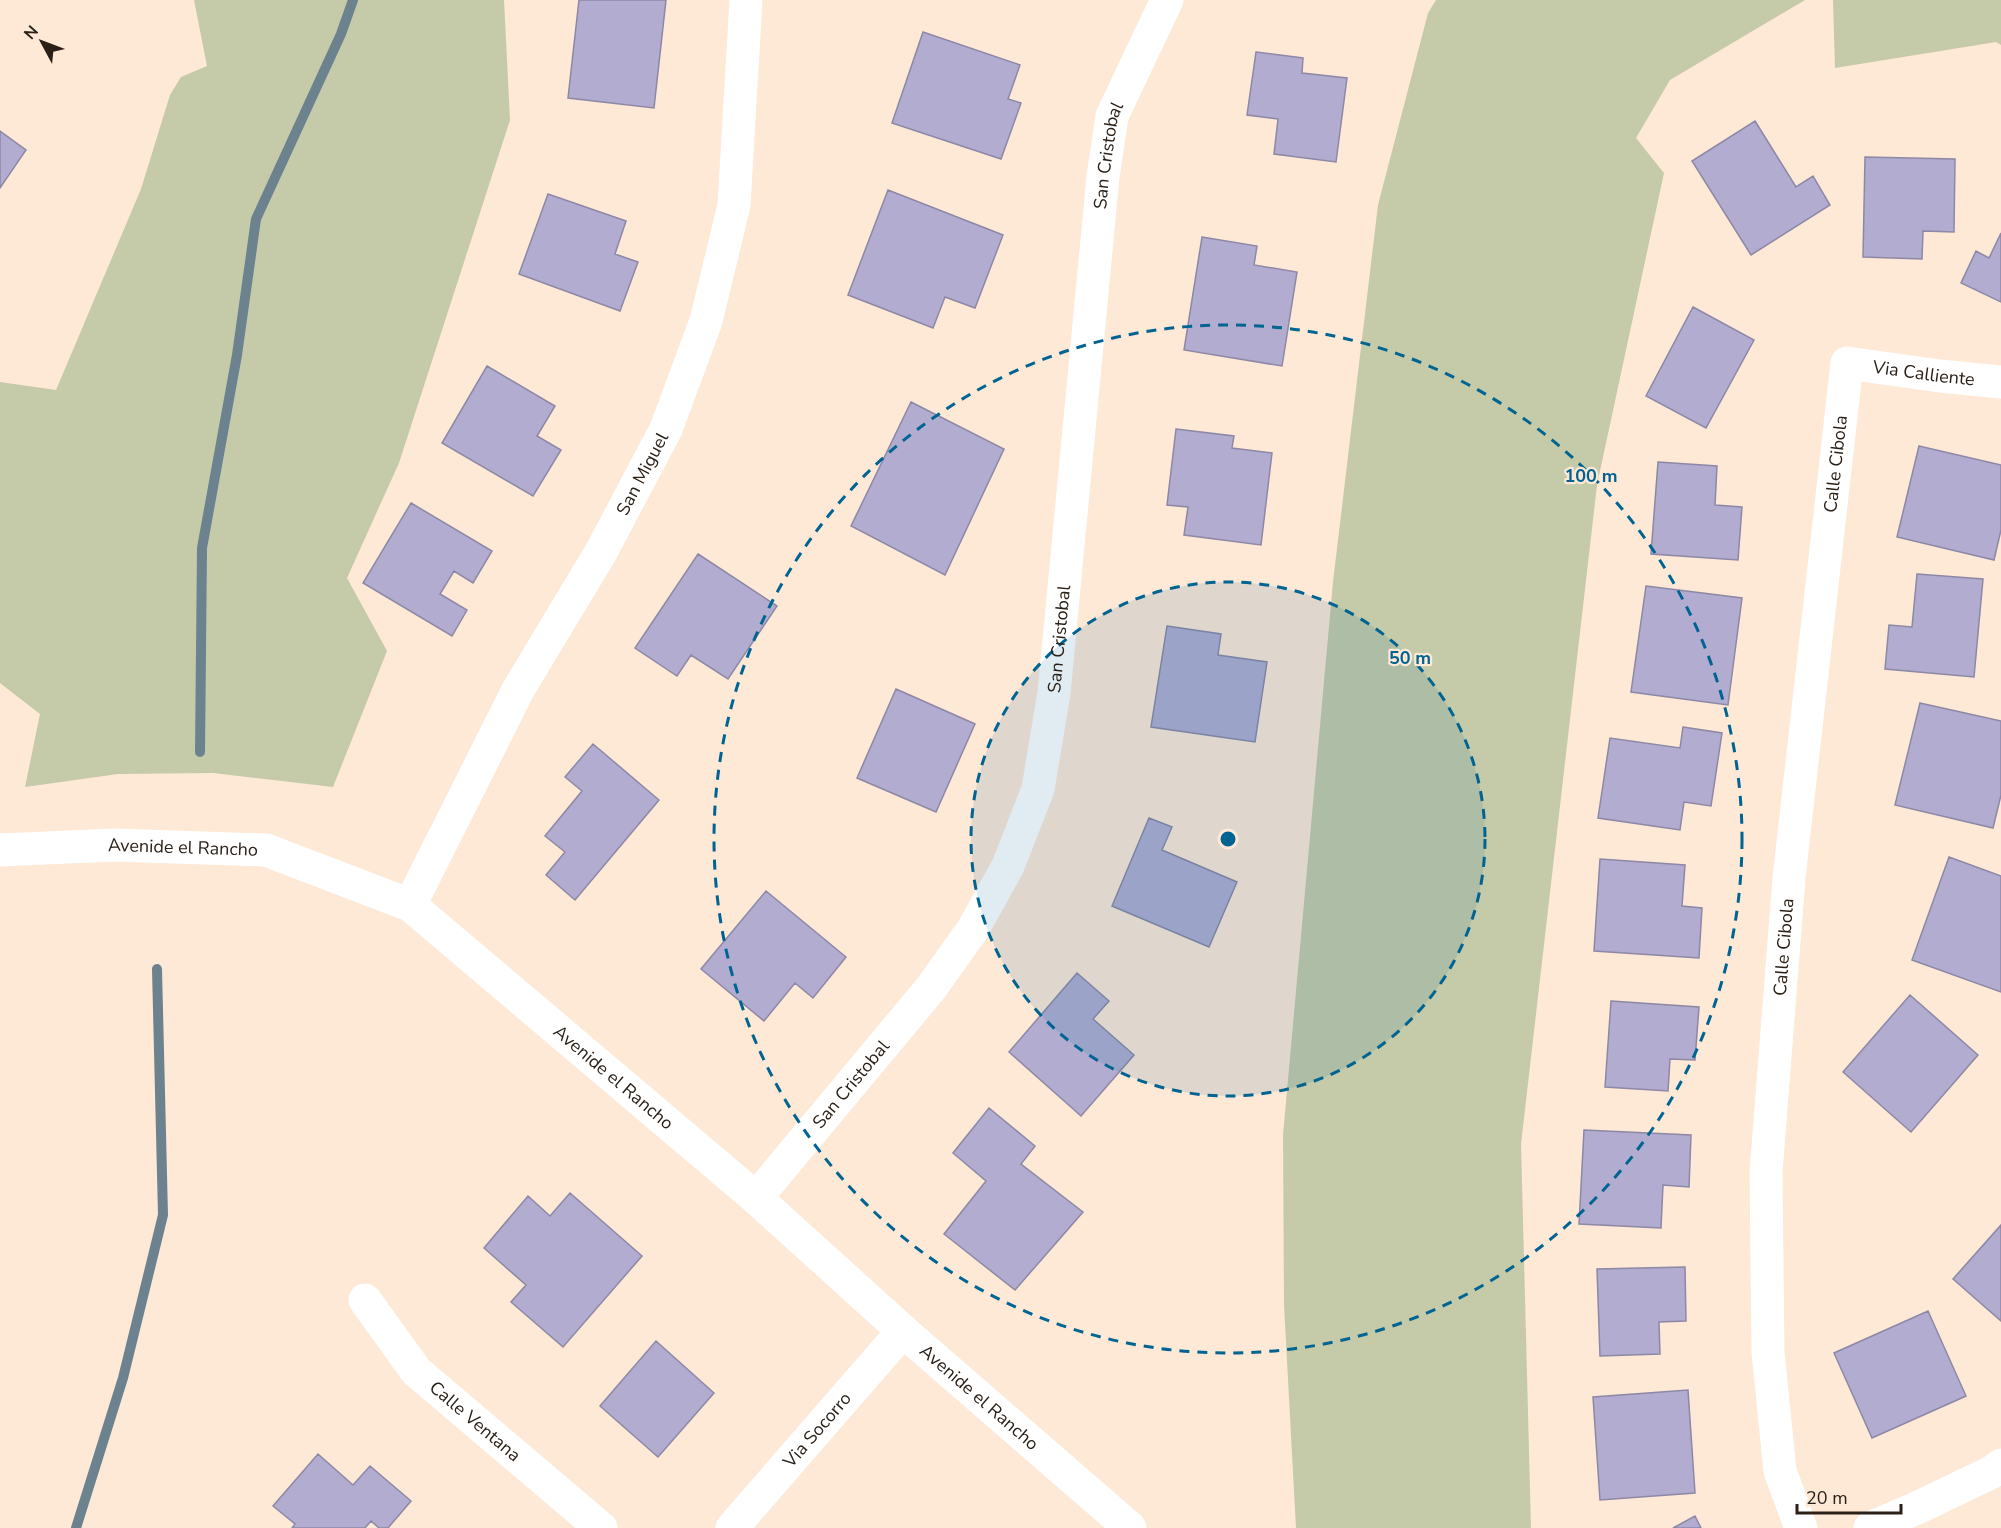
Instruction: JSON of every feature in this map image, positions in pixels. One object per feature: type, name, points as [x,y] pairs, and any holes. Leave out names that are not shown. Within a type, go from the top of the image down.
[{"type":"street","name":"San Miguel","points":[[410,905],[518,690],[601,552],[666,429],[706,321],[734,204],[746,0]]},
{"type":"street","name":"San Cristobal","points":[[756,1198],[930,988],[973,929],[1008,866],[1038,789],[1054,693],[1103,177],[1112,116],[1167,0]]},
{"type":"street","name":"Via Calliente","points":[[1847,363],[2001,382]]},
{"type":"street","name":"Calle Cibola","points":[[1801,1528],[1780,1472],[1768,1352],[1766,1172],[1789,878],[1847,363]]},
{"type":"street","name":"Avenide el Rancho","points":[[0,850],[114,844],[266,850],[410,905],[756,1198],[903,1331],[1130,1528]]},
{"type":"street","name":"Calle Ventana","points":[[365,1300],[416,1371],[600,1528]]},
{"type":"street","name":"Via Socorro","points":[[732,1528],[903,1331]]},
{"type":"street","points":[[1870,1528],[1928,1503],[1992,1472],[2001,1465]]},
{"type":"green space","points":[[194,0],[504,0],[510,120],[399,463],[347,578],[387,651],[333,787],[213,773],[118,774],[25,787],[40,714],[0,683],[0,382],[56,390],[141,189],[170,95],[181,77],[207,66]]},
{"type":"green space","points":[[1436,0],[1805,0],[1670,80],[1636,138],[1664,173],[1597,485],[1521,1144],[1531,1528],[1296,1528],[1284,1305],[1283,1135],[1333,582],[1378,205],[1428,13]]},
{"type":"green space","points":[[1833,0],[2001,0],[2001,45],[1996,42],[1835,68]]},
{"type":"building","points":[[579,0],[666,0],[654,108],[568,98]]},
{"type":"building","points":[[923,32],[1020,65],[1008,99],[1021,103],[1001,159],[892,123]]},
{"type":"building","points":[[1256,52],[1303,58],[1302,73],[1347,78],[1336,162],[1274,154],[1278,119],[1247,115]]},
{"type":"building","points":[[1755,121],[1796,187],[1813,176],[1830,205],[1751,255],[1692,161]]},
{"type":"building","points":[[0,131],[26,150],[0,188]]},
{"type":"building","points":[[1865,157],[1955,159],[1954,232],[1923,231],[1922,259],[1863,257]]},
{"type":"building","points":[[888,190],[1003,235],[975,308],[945,297],[933,328],[848,295]]},
{"type":"building","points":[[548,194],[626,221],[615,254],[638,262],[620,311],[519,274]]},
{"type":"building","points":[[2001,233],[2001,302],[1961,283],[1976,251],[1989,258]]},
{"type":"building","points":[[1202,237],[1257,246],[1254,265],[1297,272],[1282,366],[1184,350]]},
{"type":"building","points":[[1693,307],[1754,340],[1706,428],[1646,396]]},
{"type":"building","points":[[487,366],[555,406],[537,436],[561,450],[533,496],[442,443]]},
{"type":"building","points":[[911,402],[1004,449],[945,575],[851,526]]},
{"type":"building","points":[[1176,429],[1234,436],[1232,448],[1272,453],[1261,545],[1184,535],[1188,507],[1167,505]]},
{"type":"building","points":[[1919,446],[2001,465],[2001,530],[1994,560],[1897,537]]},
{"type":"building","points":[[1658,462],[1717,466],[1715,505],[1742,507],[1738,560],[1651,554]]},
{"type":"building","points":[[411,503],[492,551],[473,583],[454,571],[440,594],[467,610],[452,636],[363,583]]},
{"type":"building","points":[[698,554],[777,606],[728,679],[691,655],[677,676],[635,648]]},
{"type":"building","points":[[1917,574],[1983,579],[1974,677],[1885,669],[1889,625],[1912,627]]},
{"type":"building","points":[[1646,586],[1742,598],[1728,705],[1631,692]]},
{"type":"building","points":[[1167,626],[1221,634],[1218,655],[1267,662],[1255,742],[1151,727]]},
{"type":"building","points":[[896,689],[975,724],[936,812],[857,778]]},
{"type":"building","points":[[1920,703],[2001,721],[2001,795],[1993,828],[1895,805]]},
{"type":"building","points":[[1683,727],[1722,733],[1711,806],[1684,802],[1680,830],[1598,818],[1610,738],[1680,748]]},
{"type":"building","points":[[593,744],[659,800],[575,900],[546,875],[565,852],[545,836],[582,791],[565,777]]},
{"type":"building","points":[[1149,818],[1172,827],[1162,850],[1237,882],[1209,947],[1112,906]]},
{"type":"building","points":[[1949,857],[2001,876],[2001,992],[1912,960]]},
{"type":"building","points":[[1600,859],[1685,865],[1682,906],[1702,908],[1699,958],[1594,951]]},
{"type":"building","points":[[766,891],[846,957],[813,998],[795,983],[764,1021],[701,969]]},
{"type":"building","points":[[1077,973],[1109,1001],[1093,1019],[1134,1055],[1081,1116],[1009,1052]]},
{"type":"building","points":[[1910,995],[1978,1055],[1911,1132],[1843,1072]]},
{"type":"building","points":[[1611,1001],[1699,1007],[1695,1060],[1670,1059],[1668,1091],[1605,1087]]},
{"type":"building","points":[[989,1108],[1035,1146],[1021,1164],[1083,1212],[1015,1290],[944,1234],[986,1181],[953,1153]]},
{"type":"building","points":[[1584,1130],[1691,1135],[1689,1187],[1663,1185],[1661,1228],[1579,1224]]},
{"type":"building","points":[[570,1193],[642,1256],[563,1347],[511,1302],[526,1285],[484,1248],[528,1196],[550,1216]]},
{"type":"building","points":[[2001,1225],[2001,1321],[1953,1279]]},
{"type":"building","points":[[1685,1267],[1686,1321],[1659,1322],[1660,1354],[1600,1356],[1597,1269]]},
{"type":"building","points":[[1928,1311],[1966,1396],[1872,1438],[1834,1353]]},
{"type":"building","points":[[656,1341],[714,1393],[658,1457],[600,1406]]},
{"type":"building","points":[[1688,1390],[1695,1493],[1600,1500],[1593,1397]]},
{"type":"building","points":[[318,1454],[353,1485],[370,1466],[411,1501],[388,1528],[379,1528],[371,1521],[365,1528],[292,1528],[295,1524],[273,1506]]},
{"type":"building","points":[[1695,1516],[1701,1528],[1673,1528]]},
{"type":"waterway","points":[[200,752],[202,548],[237,355],[256,219],[341,34],[353,0]]},
{"type":"waterway","points":[[76,1528],[123,1378],[163,1215],[157,969]]}]
